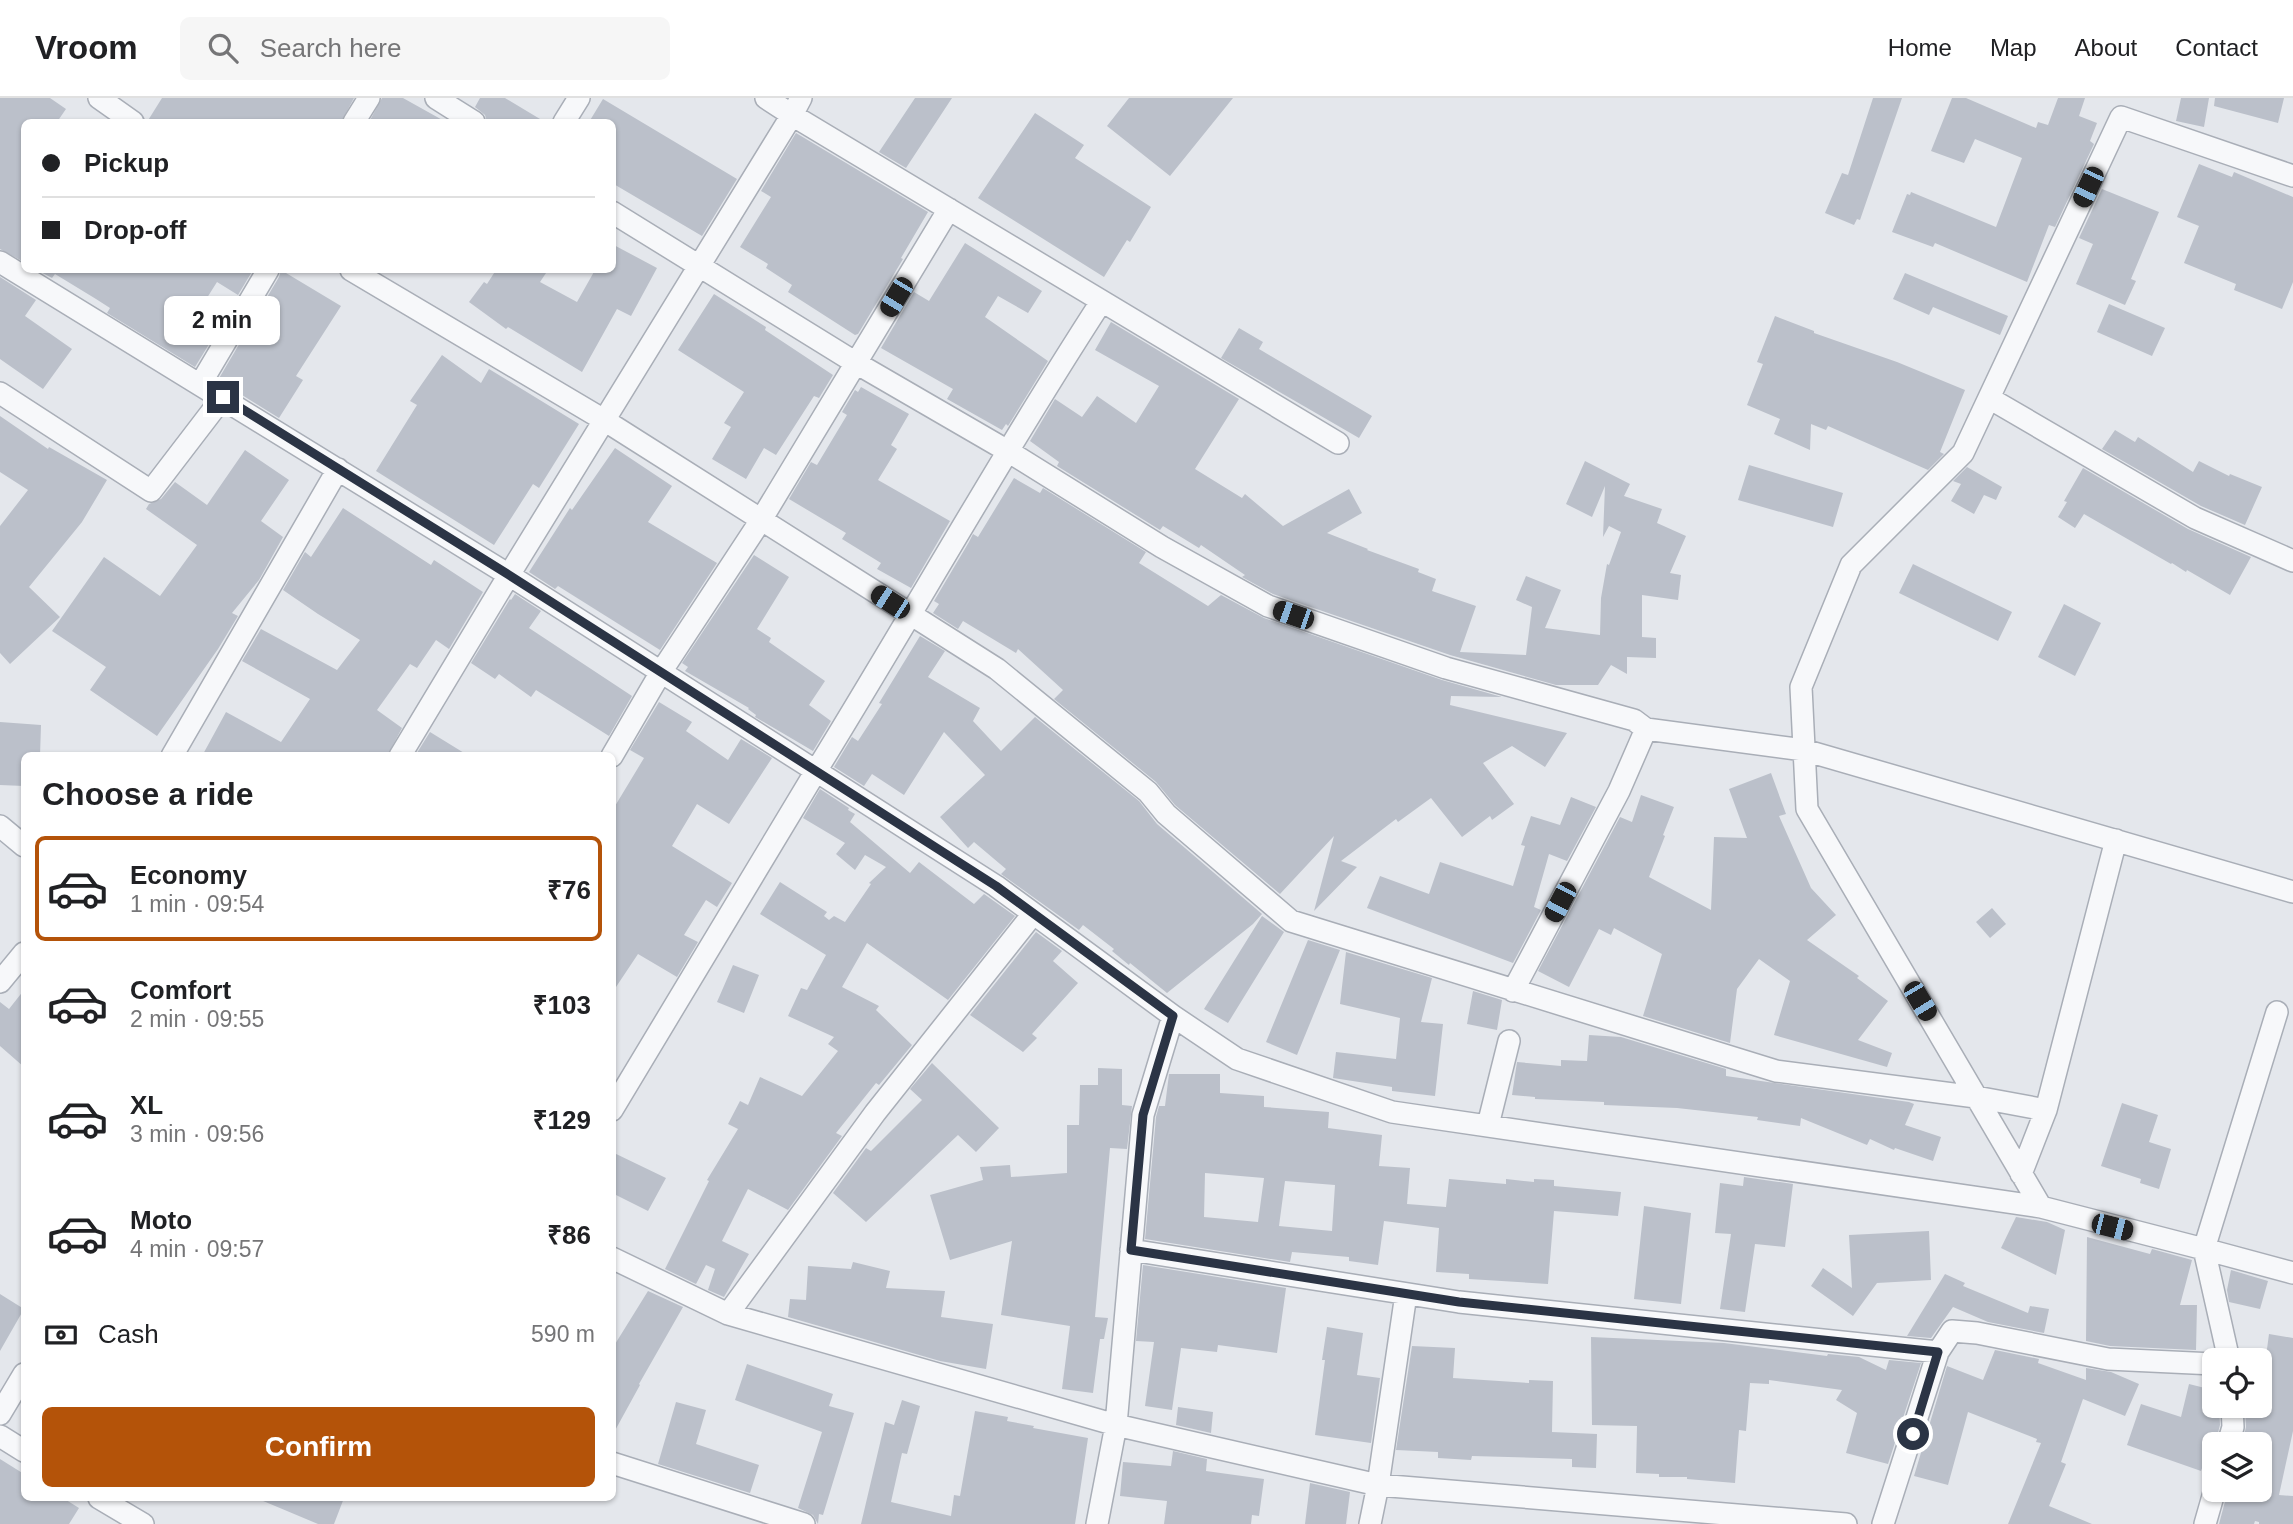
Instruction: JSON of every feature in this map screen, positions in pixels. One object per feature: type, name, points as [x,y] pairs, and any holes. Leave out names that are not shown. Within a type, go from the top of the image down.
[{"type":"street","points":[[99,98],[129,119]]},
{"type":"street","points":[[357,119],[369,98]]},
{"type":"street","points":[[436,98],[469,119]]},
{"type":"street","points":[[566,119],[579,98]]},
{"type":"street","points":[[766,98],[796,106],[949,209],[1338,443]]},
{"type":"street","points":[[402,752],[796,106]]},
{"type":"street","points":[[2041,1207],[1807,809],[1801,687],[1851,565],[1964,453],[2124,107],[2293,176]]},
{"type":"street","points":[[614,752],[661,672],[761,520],[949,209]]},
{"type":"street","points":[[616,215],[698,267],[1006,450],[1162,547],[1268,606],[1446,668],[1634,720],[1646,729],[1804,750],[2293,892]]},
{"type":"street","points":[[0,262],[201,383],[509,575],[996,886],[1173,1016],[1237,1059],[1392,1112],[2041,1207],[2293,1273]]},
{"type":"street","points":[[201,383],[266,273]]},
{"type":"street","points":[[356,273],[604,420],[998,669],[1148,792],[1166,814],[1291,921],[1776,1071],[1976,1097],[2046,1110]]},
{"type":"street","points":[[616,1103],[911,616],[1006,450],[1101,302]]},
{"type":"street","points":[[0,393],[151,491],[223,397]]},
{"type":"street","points":[[1989,398],[2195,518],[2293,561]]},
{"type":"street","points":[[174,752],[338,469]]},
{"type":"street","points":[[1513,991],[1619,791],[1646,729]]},
{"type":"street","points":[[0,826],[21,844]]},
{"type":"street","points":[[2021,1174],[2046,1110],[2116,841]]},
{"type":"street","points":[[728,1314],[875,1113],[1032,914]]},
{"type":"street","points":[[0,982],[21,957]]},
{"type":"street","points":[[2225,1348],[2204,1249],[2277,1012]]},
{"type":"street","points":[[1097,1524],[1116,1425],[1143,1115],[1173,1016]]},
{"type":"street","points":[[1488,1125],[1509,1041]]},
{"type":"street","points":[[1131,1250],[1459,1302],[1938,1352]]},
{"type":"street","points":[[616,1260],[728,1314],[1116,1425],[1378,1485],[1846,1524]]},
{"type":"street","points":[[1370,1524],[1406,1294]]},
{"type":"street","points":[[1883,1524],[1938,1352],[1952,1331],[1977,1333],[2108,1359],[2202,1363]]},
{"type":"street","points":[[0,1414],[21,1379]]},
{"type":"street","points":[[0,1436],[21,1449]]},
{"type":"street","points":[[616,1464],[804,1524]]},
{"type":"street","points":[[104,1501],[142,1524]]},
{"type":"street","points":[[2205,1524],[2211,1502]]},
{"type":"building","points":[[0,98],[50,98],[66,109],[59,119],[21,119],[21,260],[0,249]]},
{"type":"building","points":[[162,98],[354,98],[343,119],[149,119]]},
{"type":"building","points":[[382,98],[403,98],[441,119],[371,119]]},
{"type":"building","points":[[480,98],[505,98],[540,119],[486,119],[475,107]]},
{"type":"building","points":[[915,98],[952,98],[906,168],[879,152]]},
{"type":"building","points":[[1129,98],[1233,98],[1170,176],[1107,126]]},
{"type":"building","points":[[1873,98],[1902,98],[1860,220],[1857,219],[1854,225],[1825,213],[1842,173],[1848,175]]},
{"type":"building","points":[[1952,98],[1966,98],[2036,128],[2038,122],[2048,125],[2058,98],[2085,98],[2079,116],[2097,123],[2090,141],[2094,144],[2055,227],[2049,225],[2027,282],[1935,243],[1933,247],[1892,232],[1907,194],[1910,195],[1911,192],[1996,227],[2022,158],[1975,139],[1964,163],[1931,151]]},
{"type":"building","points":[[2181,98],[2209,98],[2204,127],[2176,121]]},
{"type":"building","points":[[2215,98],[2284,98],[2278,123],[2214,106]]},
{"type":"building","points":[[603,99],[737,179],[702,236],[616,185],[616,119],[591,119]]},
{"type":"building","points":[[1035,113],[1084,145],[1075,158],[1151,207],[1104,277],[978,198]]},
{"type":"building","points":[[796,133],[928,212],[901,258],[903,259],[855,335],[788,292],[792,285],[766,268],[768,264],[740,247],[771,197],[761,191]]},
{"type":"building","points":[[2199,164],[2232,177],[2234,172],[2293,197],[2293,282],[2282,309],[2234,290],[2236,284],[2184,263],[2199,226],[2177,217]]},
{"type":"building","points":[[2102,189],[2159,212],[2131,279],[2136,281],[2125,305],[2076,284],[2093,244],[2079,238]]},
{"type":"building","points":[[965,243],[1042,291],[1028,313],[998,296],[985,317],[1048,361],[1008,426],[1006,424],[1002,430],[947,399],[953,389],[881,348],[914,292],[929,301]]},
{"type":"building","points":[[616,246],[657,268],[631,316],[617,309],[582,372],[508,327],[506,329],[469,302],[494,273],[546,273],[540,282],[577,302],[593,273],[616,273]]},
{"type":"building","points":[[43,273],[251,273],[238,295],[217,282],[188,328],[211,341],[195,367],[107,313],[110,308],[96,299],[55,274],[52,278]]},
{"type":"building","points":[[280,273],[286,273],[341,306],[296,376],[303,380],[279,418],[218,380]]},
{"type":"building","points":[[1905,273],[2008,316],[2000,335],[1933,307],[1929,315],[1893,299]]},
{"type":"building","points":[[0,277],[36,300],[25,316],[72,349],[43,389],[0,359]]},
{"type":"building","points":[[714,294],[833,375],[819,398],[814,396],[776,455],[764,448],[746,479],[712,459],[731,427],[724,423],[744,392],[678,350]]},
{"type":"building","points":[[2109,304],[2165,328],[2152,356],[2097,332]]},
{"type":"building","points":[[1775,316],[1965,390],[1940,452],[1944,454],[1928,470],[1828,426],[1826,430],[1811,424],[1810,450],[1774,434],[1780,419],[1747,405],[1763,364],[1757,362]]},
{"type":"building","points":[[1111,322],[1239,399],[1195,469],[1242,498],[1245,494],[1283,526],[1349,489],[1362,513],[1327,533],[1419,569],[1418,572],[1436,579],[1432,591],[1476,606],[1460,652],[1526,655],[1532,607],[1516,600],[1526,576],[1561,590],[1545,628],[1600,635],[1601,598],[1607,564],[1609,565],[1621,532],[1609,526],[1603,537],[1605,486],[1592,517],[1566,504],[1585,461],[1630,484],[1624,496],[1662,509],[1657,523],[1686,536],[1670,573],[1681,575],[1678,600],[1642,595],[1642,637],[1656,638],[1656,658],[1627,657],[1627,674],[1611,665],[1598,685],[1556,685],[1450,655],[1273,594],[1242,577],[1245,575],[1201,545],[1199,548],[1163,526],[1160,530],[1057,466],[1059,462],[1030,441],[1055,399],[1082,417],[1097,396],[1136,423],[1159,386],[1095,350]]},
{"type":"building","points":[[1239,328],[1263,342],[1259,349],[1372,416],[1359,438],[1221,358]]},
{"type":"building","points":[[442,355],[481,383],[489,369],[579,424],[539,488],[533,484],[494,545],[376,471],[417,405],[410,401]]},
{"type":"building","points":[[861,387],[909,414],[891,445],[897,449],[878,480],[950,521],[911,588],[877,569],[881,563],[842,539],[846,533],[789,499],[811,462],[817,465],[847,415],[842,412],[855,390],[858,392]]},
{"type":"building","points":[[0,416],[48,449],[49,447],[107,480],[82,522],[29,587],[60,617],[10,664],[0,653],[0,526],[28,490],[0,472]]},
{"type":"building","points":[[2115,430],[2135,442],[2138,437],[2193,472],[2199,461],[2229,476],[2230,474],[2262,487],[2245,525],[2201,506],[2102,449]]},
{"type":"building","points":[[615,448],[672,486],[648,522],[717,563],[660,650],[558,586],[555,589],[529,572],[570,508],[572,510]]},
{"type":"building","points":[[245,450],[289,480],[261,521],[283,537],[259,580],[232,613],[238,616],[218,649],[157,736],[90,690],[106,667],[52,631],[104,557],[160,596],[197,545],[146,509],[149,504],[161,499],[175,482],[207,505]]},
{"type":"building","points":[[1749,465],[1843,493],[1833,527],[1738,500]]},
{"type":"building","points":[[1967,467],[2002,487],[1996,500],[1984,495],[1974,514],[1951,501],[1961,484],[1953,481]]},
{"type":"building","points":[[2083,468],[2188,529],[2251,557],[2230,595],[2084,514],[2075,528],[2058,517]]},
{"type":"building","points":[[1014,478],[1040,493],[1043,488],[1146,552],[1139,563],[1208,606],[1221,595],[1264,618],[1442,680],[1502,697],[1451,696],[1450,705],[1567,733],[1545,767],[1512,746],[1483,763],[1514,804],[1492,820],[1490,816],[1462,837],[1431,798],[1398,822],[1396,819],[1341,861],[1357,867],[1314,911],[1334,836],[1280,894],[1175,805],[1156,782],[1054,699],[1063,690],[1018,649],[1016,653],[963,621],[958,629],[933,613],[939,604],[934,601],[973,534],[978,537]]},
{"type":"building","points":[[343,508],[431,565],[434,560],[483,592],[449,649],[436,640],[417,668],[410,664],[377,710],[402,728],[389,752],[204,752],[226,712],[281,742],[310,699],[242,661],[261,629],[337,670],[360,640],[283,590],[305,552],[311,557]]},
{"type":"building","points":[[754,555],[789,577],[757,629],[771,638],[769,642],[825,681],[809,705],[831,721],[813,751],[755,717],[749,708],[685,671],[688,667],[682,663]]},
{"type":"building","points":[[1913,564],[2012,612],[1998,641],[1899,593]]},
{"type":"building","points":[[515,594],[541,611],[529,628],[632,696],[609,736],[536,690],[531,697],[499,674],[495,679],[471,663]]},
{"type":"building","points":[[2064,604],[2101,623],[2075,676],[2038,657]]},
{"type":"building","points":[[920,636],[945,651],[928,677],[980,708],[973,721],[1001,751],[1035,717],[1139,801],[1157,824],[1262,914],[1167,993],[1130,963],[1129,965],[1112,951],[1114,949],[1083,925],[1079,930],[1001,874],[1006,869],[974,842],[968,848],[940,817],[985,775],[944,732],[904,795],[872,774],[864,786],[834,767],[852,737],[858,741]]},
{"type":"building","points":[[659,702],[692,722],[686,731],[728,760],[741,739],[772,758],[729,824],[697,804],[672,846],[732,883],[717,907],[706,900],[684,935],[698,942],[677,977],[638,954],[616,987],[616,804],[644,758],[630,750]]},
{"type":"building","points":[[0,722],[41,725],[40,752],[21,752],[21,786],[0,785]]},
{"type":"building","points":[[430,732],[462,752],[418,752]]},
{"type":"building","points":[[1771,773],[1786,814],[1779,816],[1811,888],[1836,915],[1807,940],[1859,976],[1857,978],[1888,1001],[1858,1040],[1892,1053],[1887,1067],[1774,1035],[1790,981],[1759,959],[1737,989],[1730,1043],[1643,1016],[1662,954],[1614,928],[1611,935],[1599,929],[1569,987],[1538,971],[1620,817],[1632,822],[1641,795],[1674,807],[1649,877],[1711,910],[1714,837],[1747,838],[1729,789]]},
{"type":"building","points":[[820,789],[849,808],[848,810],[855,814],[850,822],[910,873],[919,862],[974,904],[984,894],[1015,916],[948,1000],[867,943],[842,987],[879,1006],[876,1010],[912,1045],[879,1085],[876,1083],[836,1133],[842,1136],[788,1210],[748,1189],[722,1241],[749,1254],[724,1297],[708,1290],[715,1269],[706,1265],[696,1284],[665,1269],[709,1181],[707,1180],[738,1129],[728,1124],[740,1101],[748,1105],[760,1077],[802,1096],[838,1051],[828,1044],[834,1037],[788,1016],[801,988],[807,990],[826,955],[760,914],[780,882],[827,912],[824,916],[829,920],[834,916],[845,922],[871,884],[869,883],[886,867],[865,855],[855,870],[836,854],[845,843],[803,818]]},
{"type":"building","points":[[1571,797],[1596,807],[1567,861],[1549,854],[1534,907],[1541,910],[1513,963],[1367,908],[1380,876],[1429,894],[1440,862],[1513,886],[1525,846],[1521,845],[1531,816],[1560,825]]},
{"type":"building","points":[[1992,908],[2006,924],[1990,938],[1976,922]]},
{"type":"building","points":[[1262,916],[1284,932],[1228,1023],[1204,1009]]},
{"type":"building","points":[[1036,932],[1062,951],[1053,961],[1078,983],[1032,1034],[1037,1038],[1023,1052],[970,1015]]},
{"type":"building","points":[[1308,940],[1340,950],[1297,1055],[1266,1042]]},
{"type":"building","points":[[1346,952],[1432,978],[1421,1022],[1443,1024],[1435,1096],[1392,1091],[1392,1087],[1333,1078],[1336,1052],[1396,1059],[1400,1018],[1340,1004]]},
{"type":"building","points":[[733,965],[759,975],[744,1013],[717,1002]]},
{"type":"building","points":[[1473,991],[1502,1000],[1497,1030],[1467,1024]]},
{"type":"building","points":[[21,994],[21,1064],[0,1046],[0,1002],[9,1009]]},
{"type":"building","points":[[1589,1035],[1621,1037],[1726,1069],[1726,1076],[1909,1102],[1914,1104],[1905,1125],[1941,1137],[1933,1161],[1895,1148],[1894,1150],[1870,1139],[1867,1145],[1801,1118],[1800,1126],[1757,1120],[1758,1117],[1677,1108],[1604,1105],[1604,1102],[1535,1099],[1512,1095],[1517,1062],[1561,1066],[1561,1060],[1587,1061]]},
{"type":"building","points":[[932,1063],[999,1128],[976,1152],[958,1135],[866,1222],[833,1193],[866,1148],[871,1151],[922,1100],[910,1089]]},
{"type":"building","points":[[1098,1068],[1122,1069],[1122,1105],[1132,1106],[1127,1149],[1110,1148],[1095,1317],[1108,1318],[1104,1339],[1100,1339],[1093,1393],[1062,1389],[1070,1326],[1001,1315],[1012,1241],[950,1260],[930,1195],[983,1180],[980,1167],[1010,1165],[1011,1177],[1067,1173],[1067,1125],[1079,1125],[1080,1085],[1098,1085]]},
{"type":"building","points":[[1169,1074],[1220,1074],[1220,1093],[1264,1096],[1264,1107],[1329,1112],[1328,1128],[1382,1135],[1379,1166],[1410,1168],[1407,1204],[1446,1207],[1449,1179],[1506,1184],[1506,1179],[1534,1182],[1534,1179],[1554,1180],[1554,1186],[1621,1192],[1618,1216],[1554,1211],[1548,1284],[1469,1279],[1469,1274],[1436,1272],[1439,1228],[1384,1221],[1378,1265],[1349,1261],[1349,1257],[1292,1252],[1290,1262],[1145,1239],[1156,1117],[1159,1106],[1165,1106]],"holes":[[[1205,1173],[1264,1178],[1258,1222],[1204,1217]],[[1285,1181],[1335,1185],[1332,1231],[1279,1226]]]},
{"type":"building","points":[[2122,1103],[2158,1115],[2149,1142],[2171,1149],[2159,1189],[2140,1183],[2141,1179],[2101,1166]]},
{"type":"building","points":[[616,1154],[666,1178],[648,1211],[616,1195]]},
{"type":"building","points":[[1744,1177],[1793,1184],[1785,1247],[1755,1244],[1745,1312],[1720,1309],[1731,1234],[1715,1233],[1720,1183],[1743,1186]]},
{"type":"building","points":[[1644,1206],[1691,1213],[1681,1304],[1634,1299]]},
{"type":"building","points":[[2016,1217],[2047,1222],[2065,1230],[2056,1275],[2001,1248]]},
{"type":"building","points":[[1929,1231],[1931,1280],[1877,1283],[1853,1316],[1811,1286],[1823,1268],[1852,1288],[1849,1235]]},
{"type":"building","points":[[2087,1237],[2150,1254],[2152,1249],[2192,1260],[2180,1305],[2197,1305],[2196,1350],[2110,1346],[2086,1341]]},
{"type":"building","points":[[853,1262],[890,1271],[886,1288],[945,1291],[941,1317],[993,1324],[986,1369],[940,1361],[788,1317],[790,1299],[806,1300],[808,1266],[851,1269]]},
{"type":"building","points":[[1143,1265],[1286,1288],[1277,1353],[1218,1345],[1217,1352],[1181,1348],[1172,1410],[1145,1406],[1154,1342],[1136,1341]]},
{"type":"building","points":[[2231,1270],[2268,1281],[2260,1309],[2229,1302],[2227,1290]]},
{"type":"building","points":[[1945,1274],[1965,1283],[1963,1286],[2028,1313],[2030,1306],[2049,1309],[2044,1333],[1988,1322],[1953,1307],[1931,1338],[1907,1336]]},
{"type":"building","points":[[648,1291],[683,1307],[616,1429],[616,1343]]},
{"type":"building","points":[[0,1294],[21,1307],[21,1314],[0,1351]]},
{"type":"building","points":[[1327,1327],[1363,1333],[1357,1375],[1380,1378],[1371,1443],[1315,1435]]},
{"type":"building","points":[[2269,1334],[2293,1338],[2293,1431],[2279,1495],[2293,1496],[2293,1524],[2259,1524],[2255,1521],[2254,1524],[2219,1524],[2225,1502],[2272,1502],[2272,1432],[2245,1432],[2245,1418],[2272,1418],[2272,1348],[2267,1348]]},
{"type":"building","points":[[1591,1337],[1724,1343],[1827,1356],[1859,1357],[1886,1370],[1889,1360],[1921,1363],[1888,1464],[1846,1453],[1857,1413],[1836,1400],[1842,1390],[1769,1380],[1769,1384],[1750,1383],[1746,1431],[1739,1430],[1735,1483],[1636,1473],[1637,1426],[1592,1425]]},
{"type":"building","points":[[1412,1346],[1455,1348],[1453,1378],[1529,1383],[1529,1380],[1553,1381],[1552,1432],[1597,1434],[1596,1468],[1572,1467],[1572,1459],[1472,1456],[1471,1460],[1438,1458],[1438,1452],[1396,1450]]},
{"type":"building","points":[[1995,1350],[2039,1359],[2038,1363],[2086,1380],[2086,1368],[2111,1372],[2139,1384],[2125,1416],[2083,1399],[2061,1462],[2066,1464],[2049,1506],[2092,1524],[2008,1524],[2041,1443],[2036,1442],[2037,1439],[1968,1412],[1948,1485],[1914,1476],[1947,1366],[1983,1380]]},
{"type":"building","points":[[747,1364],[833,1394],[829,1406],[854,1413],[823,1515],[819,1514],[818,1524],[813,1515],[798,1508],[822,1432],[735,1400]]},
{"type":"building","points":[[2189,1384],[2202,1387],[2202,1418],[2220,1418],[2220,1425],[2218,1432],[2202,1432],[2201,1471],[2127,1445],[2141,1404],[2181,1417]]},
{"type":"building","points":[[902,1400],[920,1406],[907,1454],[902,1453],[891,1502],[951,1516],[954,1495],[960,1496],[975,1411],[1008,1417],[1007,1421],[1034,1426],[1033,1428],[1088,1438],[1075,1524],[861,1524],[885,1422],[894,1425]]},
{"type":"building","points":[[676,1402],[706,1410],[696,1444],[759,1465],[750,1493],[658,1464]]},
{"type":"building","points":[[1178,1407],[1213,1412],[1211,1433],[1176,1425]]},
{"type":"building","points":[[1173,1451],[1207,1459],[1206,1471],[1264,1479],[1259,1516],[1252,1515],[1251,1524],[1164,1524],[1167,1501],[1120,1496],[1123,1462],[1171,1466]]},
{"type":"building","points":[[0,1459],[21,1472],[21,1501],[68,1501],[79,1508],[69,1524],[0,1524]]},
{"type":"building","points":[[1310,1483],[1350,1492],[1346,1524],[1305,1524]]},
{"type":"building","points":[[263,1501],[343,1501],[334,1524],[318,1524]]},
{"type":"route","points":[[223,397],[509,575],[996,886],[1173,1016],[1143,1115],[1131,1250],[1459,1302],[1938,1352],[1913,1434]]}]
